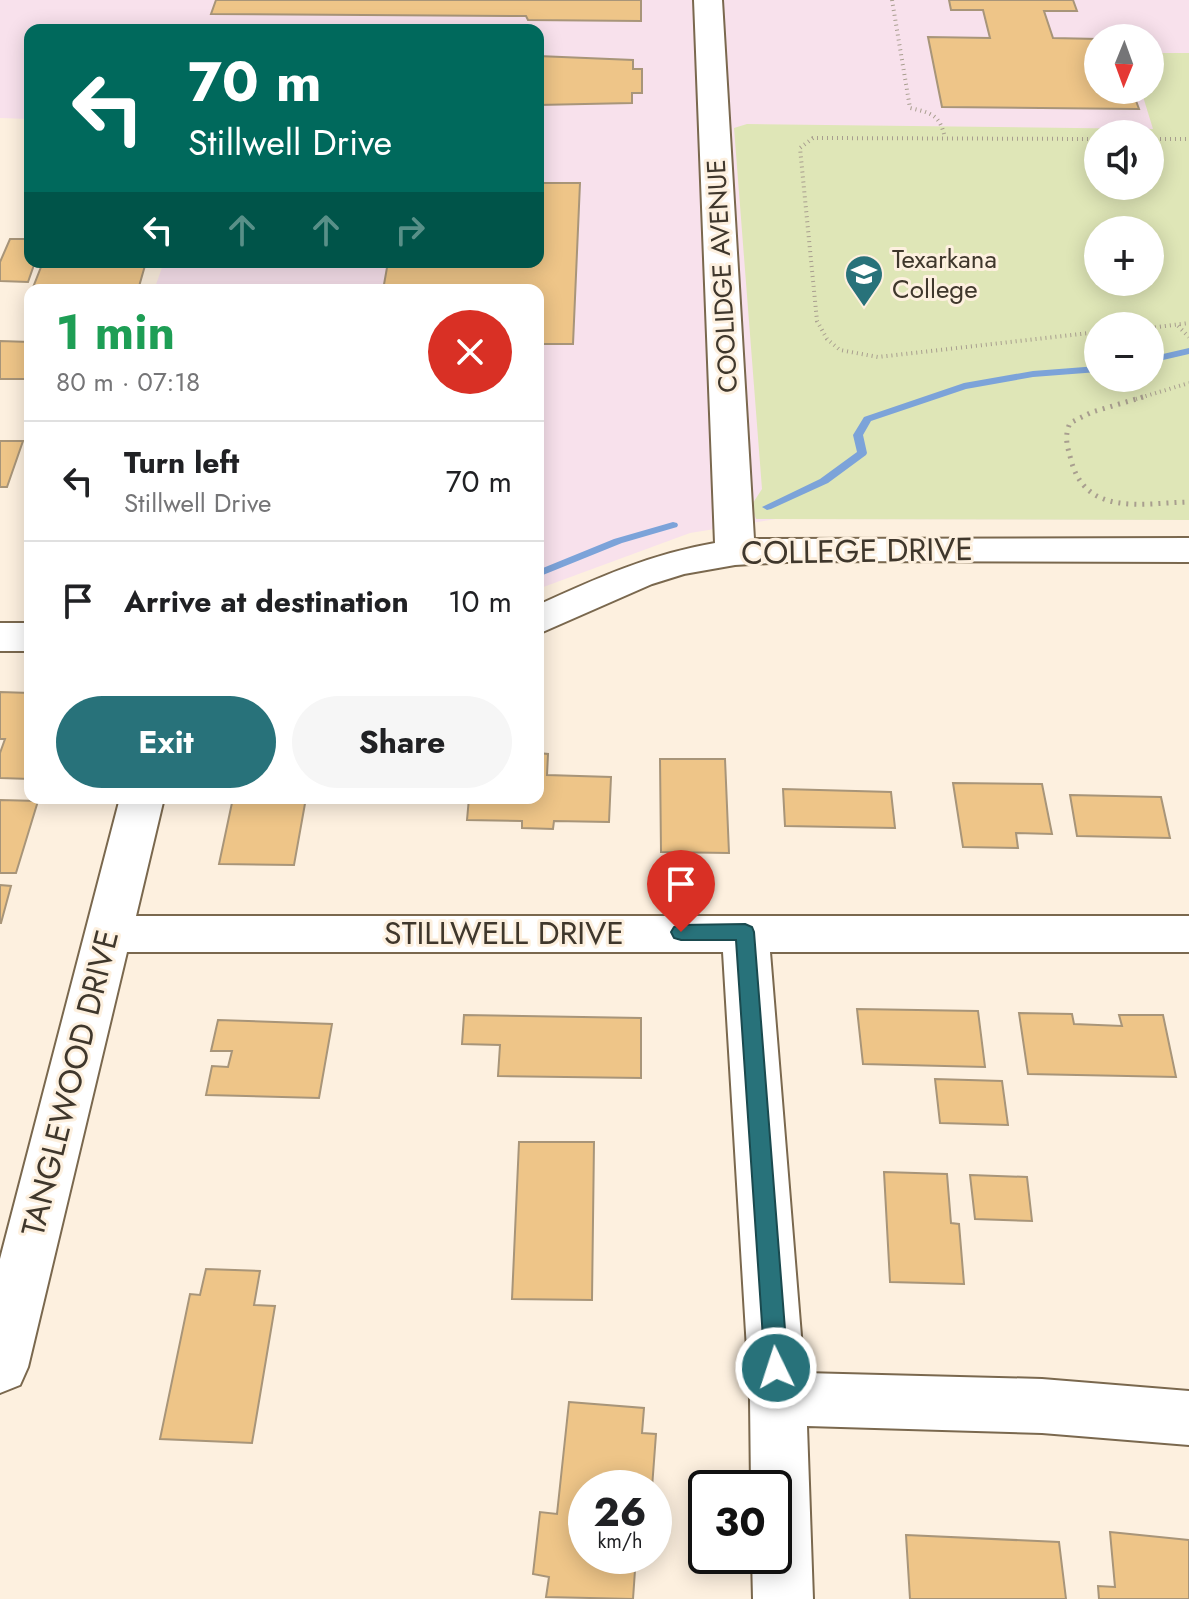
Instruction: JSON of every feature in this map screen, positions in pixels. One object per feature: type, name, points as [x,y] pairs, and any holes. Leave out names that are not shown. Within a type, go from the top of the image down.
[{"type":"street","name":"COOLIDGE AVENUE","points":[[708,0],[735,552]]},
{"type":"street","name":"COLLEGE DRIVE","points":[[544,618],[638,575],[679,562],[735,552],[803,549],[1189,550]]},
{"type":"street","points":[[0,637],[24,637]]},
{"type":"street","name":"TANGLEWOOD DRIVE","points":[[0,1367],[140,804]]},
{"type":"street","points":[[745,932],[778,1399],[783,1599]]},
{"type":"street","name":"STILLWELL DRIVE","points":[[107,934],[1189,934]]},
{"type":"street","points":[[778,1399],[1042,1406],[1189,1418]]},
{"type":"path","points":[[892,0],[910,108],[934,113],[941,121],[945,138]]},
{"type":"path","points":[[1084,139],[813,138],[800,148],[817,321],[824,339],[843,352],[878,357],[1084,334]]},
{"type":"path","points":[[1164,139],[1189,139]]},
{"type":"path","points":[[1164,327],[1189,323]]},
{"type":"path","points":[[1178,326],[1189,337]]},
{"type":"path","points":[[1189,383],[1092,412],[1070,423],[1065,435],[1083,488],[1094,495],[1131,503],[1189,502]]},
{"type":"shaded area","name":"Texarkana College","points":[[0,0],[1189,0],[1189,520],[776,519],[690,533],[544,587],[544,284],[156,284],[162,268],[544,268],[544,24],[24,24],[24,119],[0,118]]},
{"type":"green space","points":[[1164,53],[1189,53],[1189,520],[756,519],[751,506],[762,489],[734,128],[747,124],[1084,128],[1084,200],[1164,200],[1164,120],[1150,120],[1145,104],[1164,104]]},
{"type":"building","points":[[216,0],[641,0],[641,21],[528,20],[526,16],[211,14]]},
{"type":"building","points":[[949,0],[1073,0],[1077,11],[1044,11],[1053,38],[1084,39],[1084,104],[1137,104],[1139,109],[942,107],[928,37],[990,38],[983,10],[951,10]]},
{"type":"building","points":[[544,56],[633,60],[633,69],[642,69],[642,93],[632,93],[632,103],[544,105]]},
{"type":"building","points":[[544,183],[580,183],[573,344],[544,344],[544,284],[384,284],[387,268],[544,268]]},
{"type":"building","points":[[10,239],[24,239],[24,268],[33,268],[28,282],[0,281],[0,262]]},
{"type":"building","points":[[41,268],[144,268],[140,284],[34,284]]},
{"type":"building","points":[[0,341],[24,342],[24,379],[0,379]]},
{"type":"building","points":[[0,441],[23,441],[7,487],[0,487]]},
{"type":"building","points":[[0,692],[24,693],[24,779],[0,778],[0,753],[5,739],[0,739]]},
{"type":"building","points":[[544,754],[548,754],[547,775],[611,777],[609,822],[554,821],[553,829],[522,828],[522,821],[467,820],[468,804],[544,804]]},
{"type":"building","points":[[660,759],[725,759],[729,853],[661,852]]},
{"type":"building","points":[[953,783],[1042,784],[1052,834],[1016,833],[1018,848],[963,847]]},
{"type":"building","points":[[783,789],[891,792],[895,828],[785,826]]},
{"type":"building","points":[[1070,795],[1161,797],[1170,838],[1077,836]]},
{"type":"building","points":[[0,800],[37,804],[16,873],[0,873]]},
{"type":"building","points":[[232,804],[305,804],[294,865],[219,864]]},
{"type":"building","points":[[0,885],[11,886],[1,923],[0,923]]},
{"type":"building","points":[[857,1009],[978,1011],[985,1067],[863,1064]]},
{"type":"building","points":[[1019,1013],[1072,1014],[1074,1024],[1122,1026],[1119,1015],[1163,1015],[1176,1077],[1028,1074]]},
{"type":"building","points":[[464,1015],[641,1018],[641,1078],[498,1076],[500,1045],[462,1044]]},
{"type":"building","points":[[218,1020],[332,1024],[319,1098],[206,1095],[212,1066],[228,1067],[232,1051],[211,1051]]},
{"type":"building","points":[[935,1079],[1002,1081],[1008,1125],[940,1123]]},
{"type":"building","points":[[519,1142],[594,1142],[592,1300],[512,1299]]},
{"type":"building","points":[[884,1172],[947,1174],[951,1223],[959,1224],[964,1284],[890,1282]]},
{"type":"building","points":[[970,1175],[1027,1177],[1032,1221],[975,1219]]},
{"type":"building","points":[[206,1269],[260,1271],[254,1305],[275,1306],[252,1443],[160,1439],[190,1294],[200,1295]]},
{"type":"building","points":[[569,1402],[644,1408],[642,1433],[656,1434],[653,1470],[568,1470],[568,1574],[635,1574],[633,1599],[546,1597],[549,1577],[533,1574],[540,1512],[557,1514]]},
{"type":"building","points":[[1110,1532],[1189,1540],[1189,1599],[1099,1599],[1098,1586],[1115,1587]]},
{"type":"building","points":[[906,1535],[1059,1542],[1066,1599],[910,1599]]},
{"type":"waterway","points":[[1164,357],[1189,351]]},
{"type":"waterway","points":[[767,507],[824,481],[862,453],[858,435],[867,419],[964,386],[1033,374],[1084,370]]},
{"type":"waterway","points":[[544,572],[618,541],[673,525]]},
{"type":"place","name":"Texarkana College","points":[[864,308]]},
{"type":"route","points":[[681,932],[745,932],[776,1368]]}]
